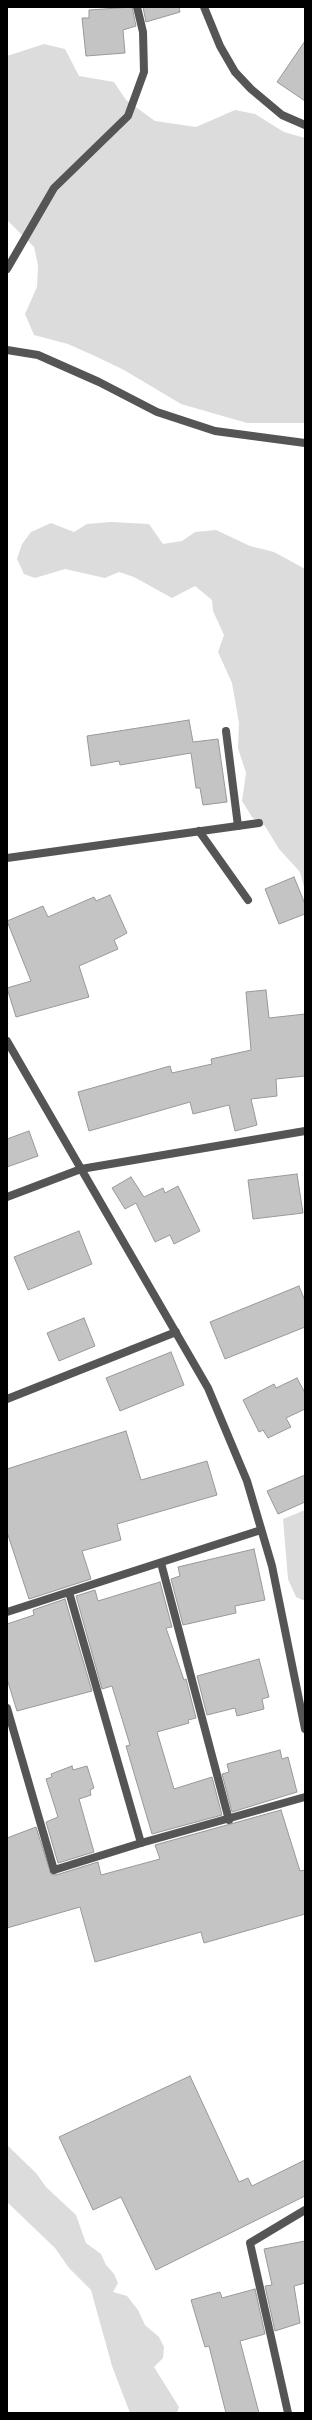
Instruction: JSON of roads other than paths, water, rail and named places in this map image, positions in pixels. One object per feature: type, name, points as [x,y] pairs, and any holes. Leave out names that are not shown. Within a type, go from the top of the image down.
[{"type":"street","points":[[7,269],[54,188],[128,116],[144,72],[143,32],[137,7]]},
{"type":"street","points":[[204,7],[220,46],[235,72],[251,89],[282,115],[305,125]]},
{"type":"street","points":[[7,350],[38,355],[99,382],[157,412],[215,431],[305,443]]},
{"type":"street","points":[[226,731],[238,826]]},
{"type":"street","points":[[7,858],[259,823]]},
{"type":"street","points":[[199,831],[248,900]]},
{"type":"street","points":[[7,1041],[208,1388],[247,1482],[272,1566],[305,1729]]},
{"type":"street","points":[[7,1197],[81,1169],[305,1131]]},
{"type":"street","points":[[7,1399],[176,1332]]},
{"type":"street","points":[[7,1612],[261,1530]]},
{"type":"street","points":[[161,1563],[229,1820]]},
{"type":"street","points":[[69,1592],[141,1843]]},
{"type":"street","points":[[7,1708],[54,1870],[141,1843],[229,1820],[305,1797]]},
{"type":"street","points":[[288,2413],[250,2243],[305,2210]]}]
